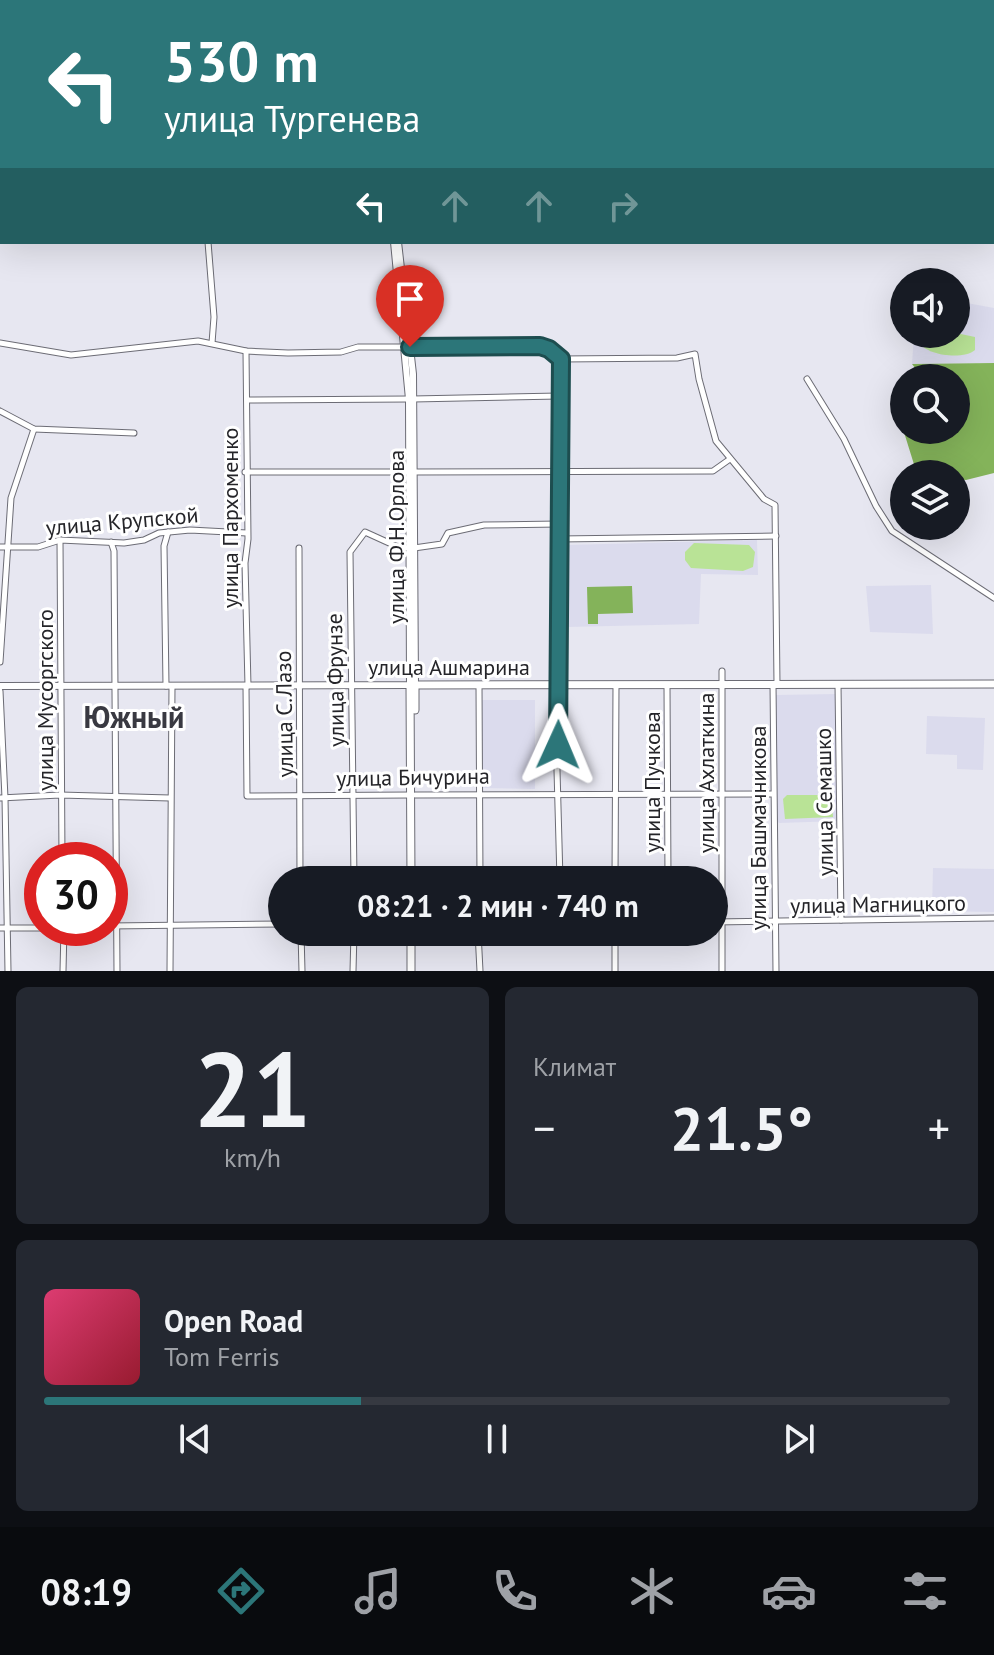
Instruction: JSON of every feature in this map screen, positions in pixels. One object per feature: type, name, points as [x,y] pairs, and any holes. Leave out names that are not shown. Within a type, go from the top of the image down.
[{"type":"main road","name":"улица Ашмарина","points":[[412,685],[994,684]]},
{"type":"main road","name":"улица Ф.Н.Орлова","points":[[412,685],[413,866]]},
{"type":"main road","points":[[413,971],[414,946]]},
{"type":"street","points":[[947,0],[958,0]]},
{"type":"street","points":[[208,244],[214,317],[212,343]]},
{"type":"street","name":"улица Ф.Н.Орлова","points":[[396,244],[411,399],[412,685]]},
{"type":"street","points":[[0,343],[71,355],[182,342],[212,343],[246,351],[341,352],[358,347],[540,346],[561,359],[558,471],[560,866]]},
{"type":"street","name":"улица Пархоменко","points":[[246,351],[247,796]]},
{"type":"street","name":"улица Башмачникова","points":[[561,359],[677,358],[695,354],[714,436],[764,499],[775,505],[773,794],[776,971]]},
{"type":"street","points":[[807,379],[844,439],[876,506],[892,531],[994,598]]},
{"type":"street","points":[[247,400],[559,396]]},
{"type":"street","points":[[0,411],[34,429],[134,433]]},
{"type":"street","points":[[0,662],[4,548],[13,489],[34,429]]},
{"type":"street","points":[[245,472],[713,471],[730,459]]},
{"type":"street","points":[[411,548],[442,544],[448,533],[484,525],[559,524]]},
{"type":"street","name":"улица Крупской","points":[[4,548],[38,547],[60,540],[134,541],[190,530],[247,533]]},
{"type":"street","points":[[168,532],[164,546],[169,686],[170,971]]},
{"type":"street","name":"улица Фрунзе","points":[[354,866],[350,552],[365,532],[398,547],[411,548]]},
{"type":"street","points":[[559,539],[776,536]]},
{"type":"street","name":"улица Мусоргского","points":[[60,540],[61,842]]},
{"type":"street","points":[[111,542],[114,551],[117,842]]},
{"type":"street","name":"улица С.Лазо","points":[[299,548],[300,866]]},
{"type":"street","name":"улица Ахлаткина","points":[[722,671],[722,866]]},
{"type":"street","name":"улица Пучкова","points":[[667,684],[668,866]]},
{"type":"street","name":"улица Семашко","points":[[838,684],[841,920]]},
{"type":"street","name":"улица Ашмарина","points":[[0,688],[412,685]]},
{"type":"street","points":[[479,685],[480,866]]},
{"type":"street","points":[[615,866],[616,685]]},
{"type":"street","points":[[0,688],[3,928],[8,971]]},
{"type":"street","name":"улица Бичурина","points":[[247,796],[773,794]]},
{"type":"street","points":[[3,798],[60,795],[170,798]]},
{"type":"street","name":"улица Магницкого","points":[[728,922],[994,918]]},
{"type":"street","points":[[128,926],[268,924]]},
{"type":"street","points":[[3,928],[24,928]]},
{"type":"street","points":[[63,971],[64,946]]},
{"type":"street","points":[[117,971],[118,946]]},
{"type":"street","points":[[301,946],[302,971]]},
{"type":"street","points":[[353,971],[354,946]]},
{"type":"street","points":[[479,946],[480,971]]},
{"type":"street","points":[[615,946],[615,971]]},
{"type":"street","name":"улица Ахлаткина","points":[[722,946],[722,971]]},
{"type":"shaded area","points":[[970,304],[994,308],[994,363],[912,364],[913,348],[970,348]]},
{"type":"shaded area","points":[[757,540],[758,575],[701,574],[699,624],[567,627],[566,545]]},
{"type":"shaded area","points":[[931,585],[933,634],[870,632],[866,586]]},
{"type":"shaded area","points":[[837,694],[839,821],[779,823],[776,820],[775,695]]},
{"type":"shaded area","points":[[481,700],[535,700],[535,789],[483,788]]},
{"type":"shaded area","points":[[927,716],[985,718],[983,770],[957,769],[957,755],[926,754]]},
{"type":"shaded area","points":[[933,868],[994,869],[994,912],[932,911]]},
{"type":"green space","points":[[970,336],[975,337],[975,350],[970,353],[946,355],[924,348],[970,348]]},
{"type":"green space","points":[[994,363],[994,473],[970,479],[970,460],[913,460],[908,444],[970,444],[970,364],[912,364]]},
{"type":"green space","points":[[694,543],[749,545],[755,552],[753,567],[743,571],[691,568],[685,560],[685,552]]},
{"type":"green space","points":[[632,586],[633,613],[598,614],[598,624],[588,624],[587,587]]},
{"type":"green space","points":[[787,795],[831,795],[833,817],[785,819],[783,799]]},
{"type":"district","name":"Южный","points":[[134,718]]},
{"type":"route","points":[[410,347],[540,346],[561,359],[558,745]]}]
